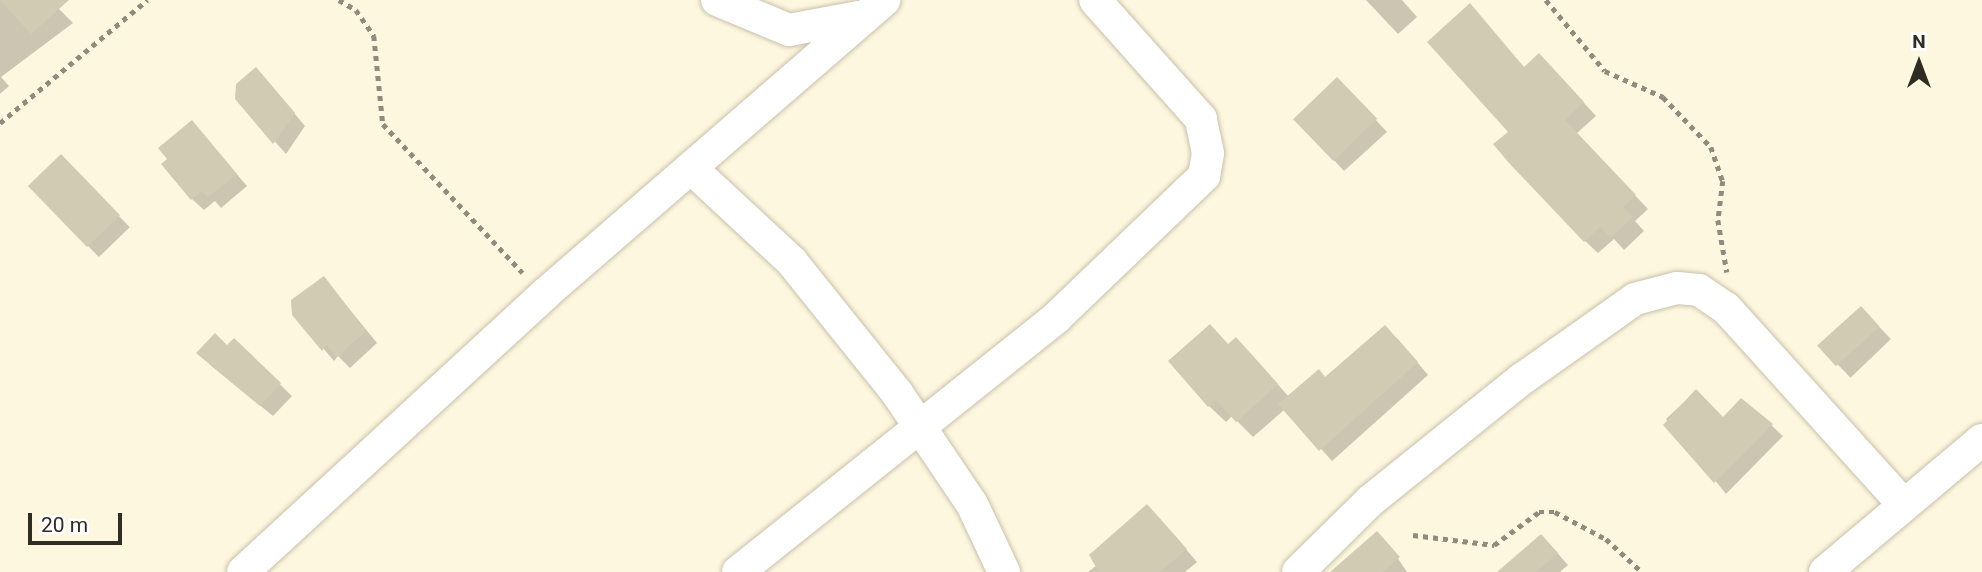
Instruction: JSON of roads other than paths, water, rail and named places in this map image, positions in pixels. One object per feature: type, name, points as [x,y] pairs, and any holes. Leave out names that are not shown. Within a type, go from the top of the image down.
[{"type":"street","points":[[717,0],[789,30],[875,8]]},
{"type":"street","points":[[738,572],[921,428],[1125,256],[1204,176],[1208,153],[1201,119],[1095,0]]},
{"type":"street","points":[[243,572],[545,294],[875,8]]},
{"type":"street","points":[[691,168],[792,262],[921,428],[972,504],[1004,572]]},
{"type":"street","points":[[1298,572],[1370,501],[1635,299],[1699,290],[1726,308],[1902,503]]},
{"type":"street","points":[[1825,572],[1902,503],[1982,440]]}]
